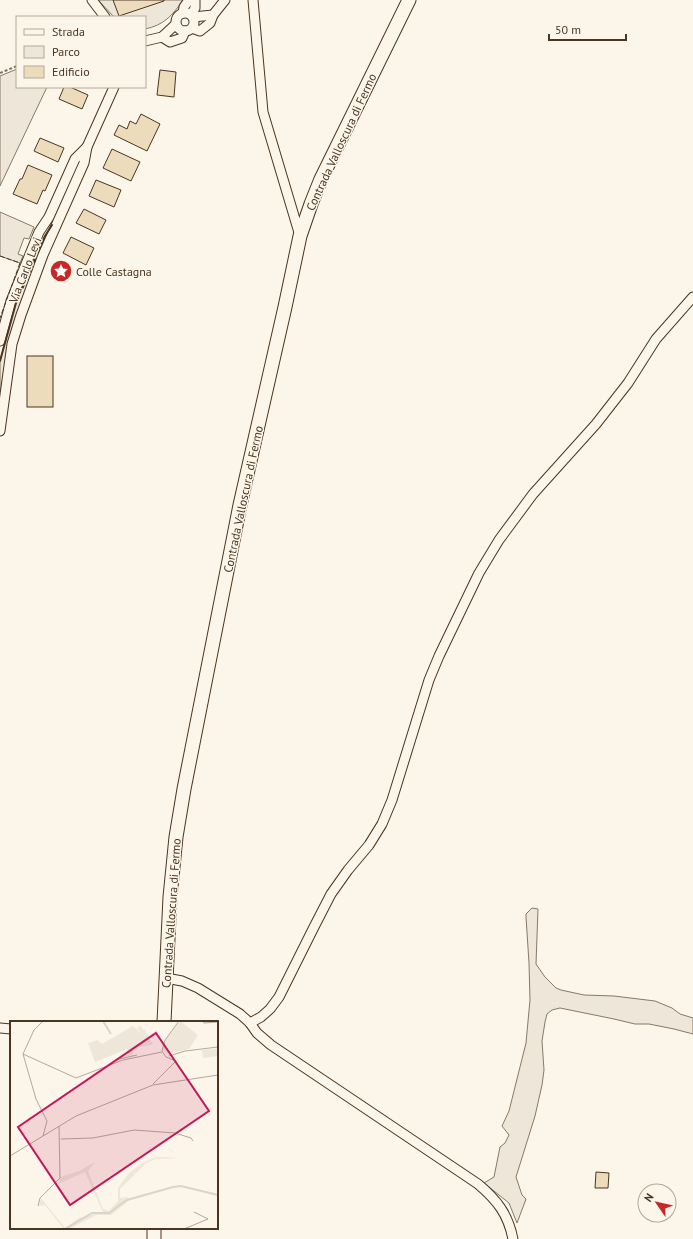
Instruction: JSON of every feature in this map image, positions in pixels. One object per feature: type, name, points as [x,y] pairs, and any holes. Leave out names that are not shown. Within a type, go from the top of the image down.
[{"type":"street","points":[[92,0],[104,16]]},
{"type":"street","points":[[162,36],[170,42],[182,38],[194,22],[184,7],[189,0]]},
{"type":"street","points":[[189,15],[195,8],[195,0]]},
{"type":"street","points":[[176,24],[179,29],[200,30],[210,23],[213,15],[225,0]]},
{"type":"street","points":[[253,0],[263,112],[300,236]]},
{"type":"street","name":"Contrada Valloscura di Fermo","points":[[164,1021],[170,897],[176,837],[184,789],[240,505],[300,236],[311,204],[322,179],[409,0]]},
{"type":"street","points":[[146,41],[162,36],[176,24],[177,18],[189,15],[213,15]]},
{"type":"street","name":"Via Carlo Levi","points":[[0,340],[11,301],[39,232],[49,217],[75,159],[86,147],[114,88]]},
{"type":"street","name":"Via Carlo Levi","points":[[0,431],[12,344],[43,255],[84,163],[86,147]]},
{"type":"street","points":[[250,1023],[270,1009],[279,996],[331,894],[348,870],[369,845],[382,824],[392,800],[429,680],[479,573],[499,540],[533,494],[601,418],[628,383],[656,340],[693,297]]},
{"type":"street","points":[[166,978],[182,981],[198,988],[240,1014],[250,1023],[257,1033],[271,1045],[490,1193],[501,1207],[513,1239]]},
{"type":"street","points":[[0,1028],[10,1029]]},
{"type":"path","points":[[0,73],[16,66]]},
{"type":"green space","points":[[98,0],[183,0],[167,19],[157,25],[146,29],[146,16],[113,16]]},
{"type":"green space","points":[[16,69],[16,88],[47,88],[0,186],[0,76]]},
{"type":"green space","points":[[0,212],[34,227],[29,239],[24,238],[18,254],[23,256],[20,263],[0,256]]},
{"type":"green space","points":[[38,254],[36,267],[0,404],[0,361],[9,325],[16,303]]},
{"type":"green space","points":[[532,908],[538,909],[536,964],[545,977],[556,988],[584,995],[614,996],[655,1001],[672,1008],[680,1014],[693,1018],[693,1034],[649,1024],[635,1024],[560,1008],[552,1010],[547,1014],[542,1041],[544,1070],[542,1085],[535,1116],[516,1177],[522,1195],[526,1199],[517,1223],[509,1203],[484,1183],[494,1177],[500,1147],[505,1143],[509,1135],[502,1126],[509,1111],[526,1043],[530,1000],[526,914]]},
{"type":"building","points":[[113,0],[164,0],[164,1],[119,16]]},
{"type":"building","points":[[160,70],[176,72],[174,97],[157,95]]},
{"type":"building","points":[[64,88],[72,88],[88,95],[82,109],[59,99]]},
{"type":"building","points":[[141,114],[160,124],[147,151],[114,135],[119,125],[127,129],[130,121],[136,124]]},
{"type":"building","points":[[40,138],[64,148],[58,162],[34,151]]},
{"type":"building","points":[[112,149],[140,162],[131,181],[103,168]]},
{"type":"building","points":[[28,165],[52,175],[37,204],[13,194]]},
{"type":"building","points":[[96,180],[121,190],[114,207],[89,196]]},
{"type":"building","points":[[84,209],[106,220],[99,234],[76,223]]},
{"type":"building","points":[[71,237],[94,248],[86,265],[63,253]]},
{"type":"building","points":[[27,356],[53,356],[53,407],[27,407]]},
{"type":"building","points":[[596,1172],[609,1173],[608,1188],[595,1188]]},
{"type":"fence","points":[[0,256],[20,263],[0,318]]},
{"type":"wall","points":[[0,361],[16,303],[45,236],[52,225]]},
{"type":"place","name":"Colle Castagna","points":[[61,271]]}]
